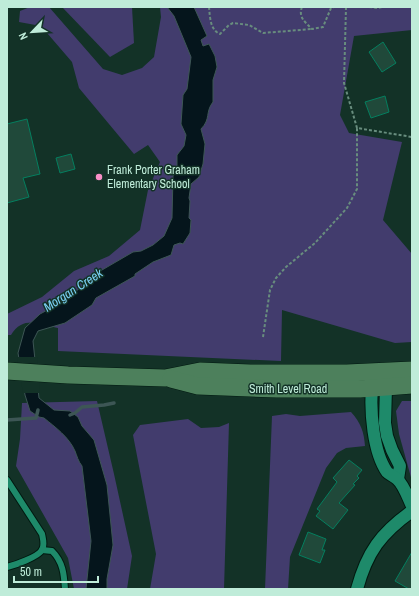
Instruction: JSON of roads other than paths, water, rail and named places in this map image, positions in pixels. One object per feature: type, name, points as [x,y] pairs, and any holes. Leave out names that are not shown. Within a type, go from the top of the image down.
[{"type":"main road","name":"Smith Level Road","points":[[7,371],[68,375],[165,378],[200,372],[347,373],[412,370]]},
{"type":"main road","name":"Smith Level Road","points":[[165,378],[198,386],[277,389],[412,385]]},
{"type":"main road","points":[[379,387],[373,384],[377,381],[390,379],[412,378]]},
{"type":"street","points":[[379,387],[370,404],[380,457],[388,473],[398,479],[412,506]]},
{"type":"street","points":[[358,589],[363,569],[370,553],[392,526],[412,511]]},
{"type":"lane","points":[[7,480],[42,534],[43,543],[42,550],[36,555],[7,567]]},
{"type":"lane","points":[[42,550],[52,551],[58,556],[64,570],[65,589]]},
{"type":"waterway","points":[[70,415],[82,407],[114,403]]},
{"type":"waterway","points":[[7,420],[36,418],[38,410]]},
{"type":"place","name":"Frank Porter Graham Elementary School","points":[[99,177]]},
{"type":"water label","name":"Morgan Creek","points":[[73,290]]}]
